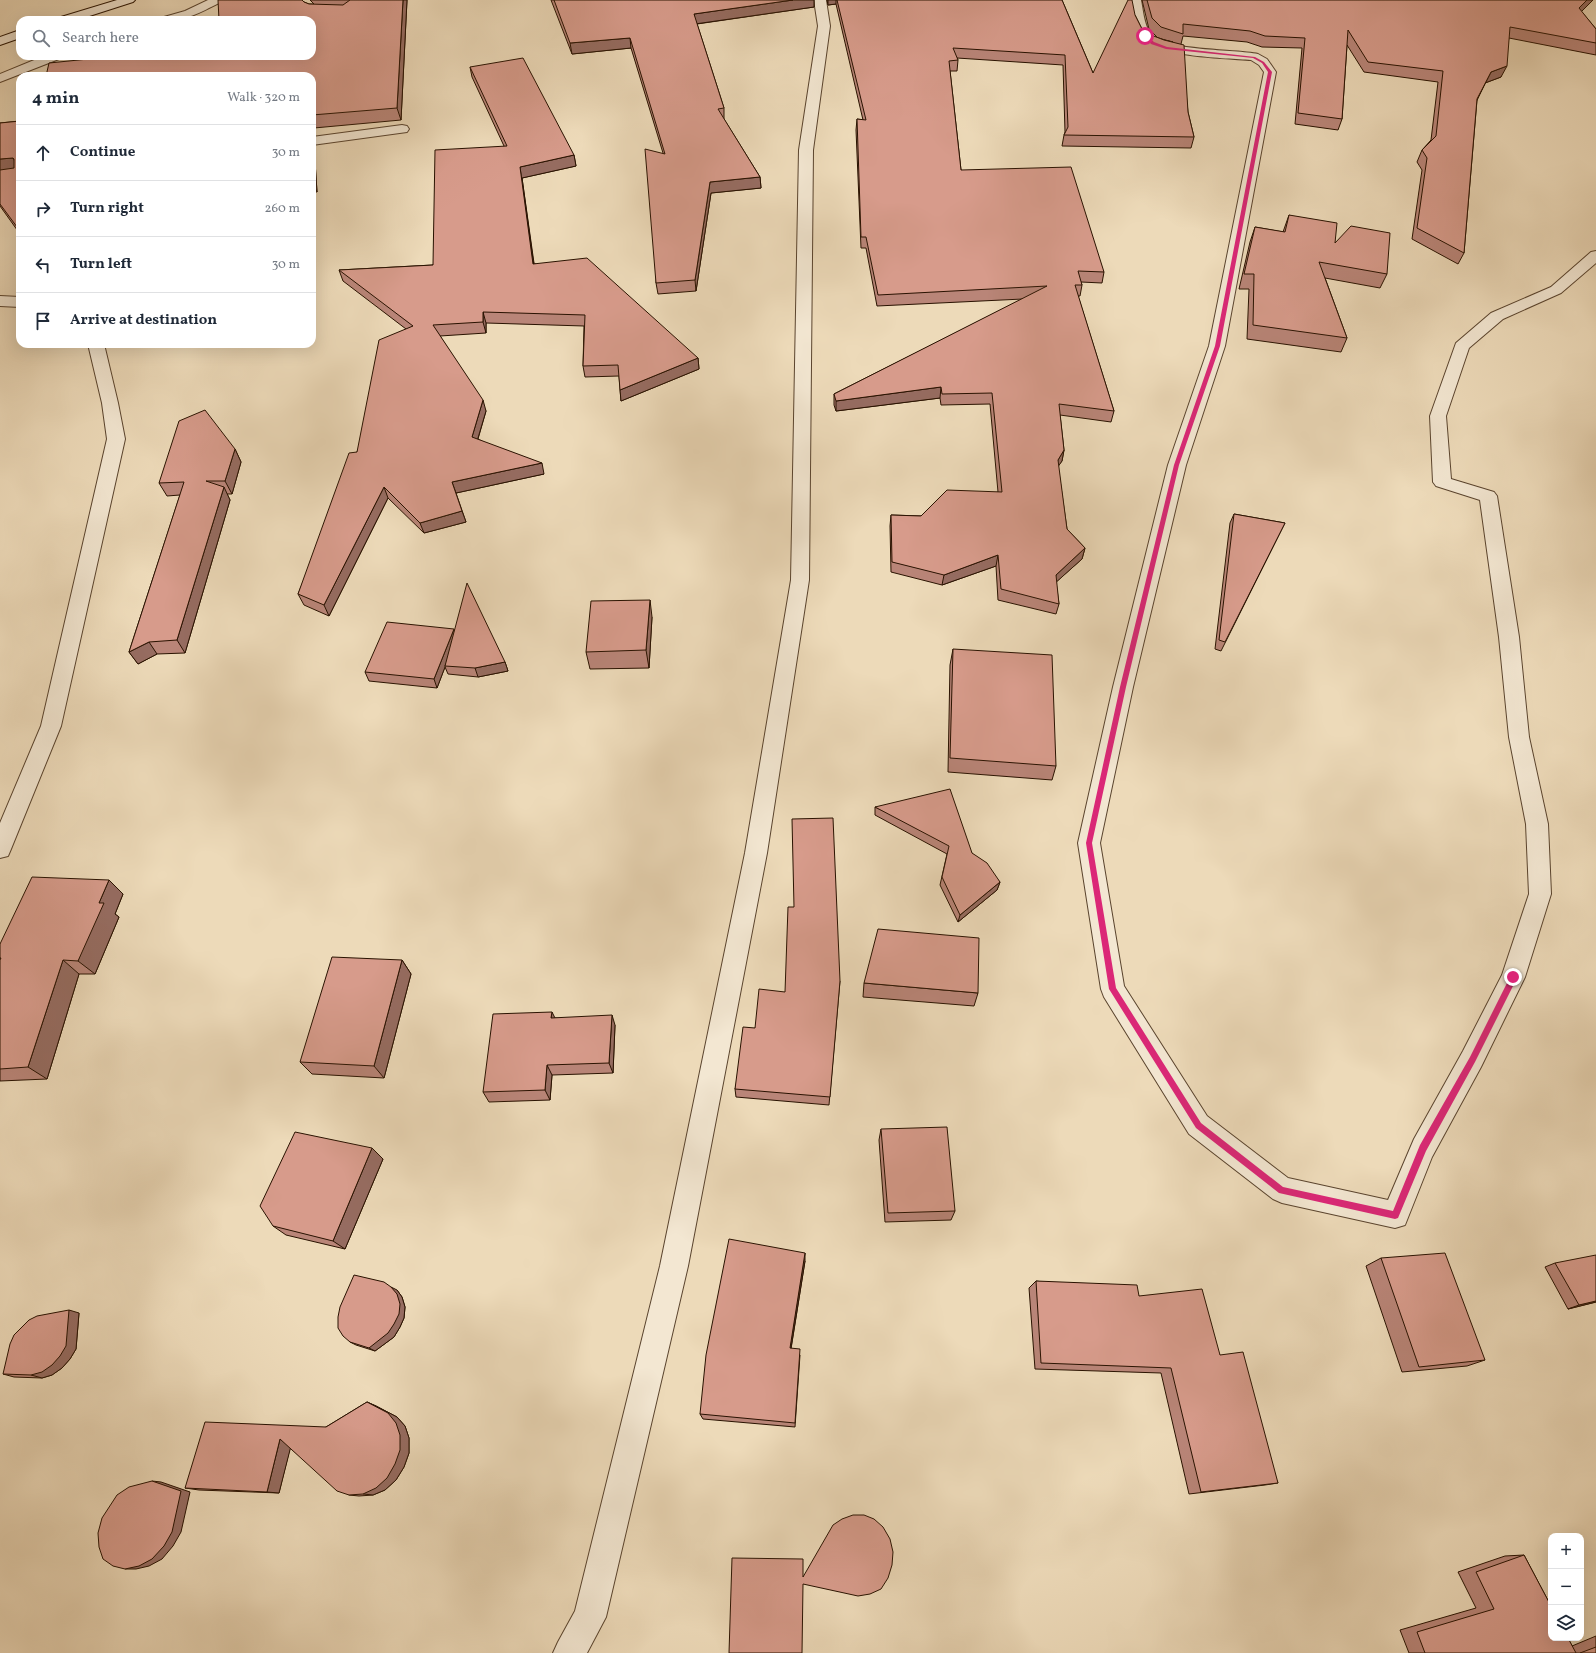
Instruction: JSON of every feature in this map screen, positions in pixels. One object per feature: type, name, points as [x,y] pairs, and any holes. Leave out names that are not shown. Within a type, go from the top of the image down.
[{"type":"street","points":[[78,16],[129,0]]},
{"type":"street","points":[[182,16],[217,0]]},
{"type":"street","points":[[569,1653],[590,1617],[674,1266],[756,853],[800,580],[806,150],[824,26],[820,0]]},
{"type":"street","points":[[1135,0],[1145,36],[1152,43],[1166,48],[1254,57],[1263,62],[1270,72],[1217,346],[1177,465],[1123,687],[1089,843],[1113,989],[1198,1125],[1282,1190],[1395,1215],[1423,1148],[1472,1059],[1513,977],[1540,894],[1537,824],[1519,737],[1509,637],[1488,496],[1442,482],[1438,416],[1462,346],[1497,316],[1556,290],[1596,255]]},
{"type":"street","points":[[0,41],[16,35]]},
{"type":"street","points":[[0,78],[45,60]]},
{"type":"street","points":[[316,141],[402,130]]},
{"type":"street","points":[[0,301],[16,302]]},
{"type":"street","points":[[0,849],[51,726],[116,439],[110,403],[97,348]]},
{"type":"building","points":[[218,0],[302,0],[309,4],[343,5],[350,0],[403,0],[397,108],[316,115],[316,72],[47,72],[49,63],[79,60],[316,60],[316,16],[219,16]]},
{"type":"building","points":[[554,0],[793,0],[694,14],[724,108],[718,109],[760,177],[710,182],[695,280],[656,283],[645,149],[665,154],[630,38],[570,43]]},
{"type":"building","points":[[837,0],[1062,0],[1093,73],[1128,0],[1132,0],[1135,15],[1142,29],[1151,35],[1164,40],[1184,45],[1188,112],[1194,137],[1064,135],[1068,127],[1065,55],[953,48],[958,60],[949,61],[961,170],[1071,167],[1104,272],[1078,271],[1082,285],[1075,285],[1114,411],[1059,404],[1064,450],[1058,460],[1067,529],[1085,548],[1056,575],[1059,604],[1001,589],[998,555],[944,575],[892,562],[891,515],[921,516],[947,490],[1002,492],[992,393],[942,394],[941,387],[836,401],[834,394],[1047,286],[878,295],[866,237],[861,237],[857,119],[866,120]]},
{"type":"building","points":[[1147,0],[1587,0],[1579,8],[1596,29],[1596,43],[1510,27],[1507,66],[1491,72],[1477,99],[1464,253],[1417,228],[1427,158],[1422,150],[1436,136],[1443,71],[1368,62],[1348,30],[1342,119],[1298,113],[1305,38],[1265,36],[1250,31],[1183,24],[1183,34],[1161,27],[1152,18]]},
{"type":"building","points":[[523,58],[574,155],[520,167],[533,264],[587,258],[698,358],[620,390],[618,365],[583,366],[585,315],[483,312],[483,322],[433,325],[483,400],[472,437],[542,463],[452,482],[462,511],[420,523],[384,487],[324,605],[298,594],[349,453],[357,452],[379,340],[413,326],[339,270],[433,265],[435,150],[507,146],[470,67]]},
{"type":"building","points":[[16,121],[16,226],[0,204],[0,170],[14,168],[14,159],[0,159],[0,123]]},
{"type":"building","points":[[1289,215],[1337,223],[1335,243],[1351,226],[1390,233],[1387,274],[1319,262],[1347,338],[1253,325],[1254,274],[1244,274],[1255,227],[1285,232]]},
{"type":"building","points":[[205,410],[235,449],[225,481],[206,481],[224,487],[177,640],[149,642],[129,652],[184,482],[159,483],[179,421]]},
{"type":"building","points":[[1234,514],[1285,523],[1225,642],[1219,640]]},
{"type":"building","points":[[467,583],[505,662],[475,668],[445,666]]},
{"type":"building","points":[[650,600],[646,650],[586,652],[591,601]]},
{"type":"building","points":[[387,622],[454,629],[434,679],[365,672]]},
{"type":"building","points":[[953,649],[1052,655],[1056,766],[950,758]]},
{"type":"building","points":[[950,789],[972,853],[987,863],[1000,882],[960,915],[942,877],[949,846],[875,807]]},
{"type":"building","points":[[833,818],[840,981],[830,1097],[735,1089],[743,1027],[755,1028],[759,989],[785,992],[788,907],[794,907],[792,819]]},
{"type":"building","points":[[32,877],[109,880],[99,903],[104,903],[78,961],[63,960],[28,1067],[0,1069],[0,944]]},
{"type":"building","points":[[878,929],[979,938],[978,993],[864,983]]},
{"type":"building","points":[[332,957],[402,960],[374,1066],[300,1062]]},
{"type":"building","points":[[552,1012],[551,1018],[612,1015],[609,1063],[547,1065],[545,1090],[483,1092],[493,1014]]},
{"type":"building","points":[[947,1127],[955,1211],[888,1213],[881,1129]]},
{"type":"building","points":[[295,1132],[372,1148],[333,1241],[273,1226],[260,1206]]},
{"type":"building","points":[[729,1239],[805,1253],[790,1348],[800,1349],[795,1423],[700,1414],[706,1355]]},
{"type":"building","points":[[1445,1253],[1485,1360],[1419,1367],[1381,1258]]},
{"type":"building","points":[[1596,1255],[1596,1301],[1579,1305],[1555,1263]]},
{"type":"building","points":[[354,1275],[384,1282],[397,1294],[400,1304],[399,1314],[388,1333],[369,1348],[350,1342],[343,1336],[338,1328],[340,1307]]},
{"type":"building","points":[[1036,1281],[1137,1285],[1139,1296],[1202,1289],[1220,1355],[1243,1352],[1278,1483],[1201,1492],[1171,1368],[1041,1363]]},
{"type":"building","points":[[69,1310],[66,1346],[52,1365],[42,1372],[31,1375],[3,1374],[10,1344],[14,1335],[29,1320],[37,1316]]},
{"type":"building","points":[[367,1402],[388,1413],[396,1423],[400,1435],[400,1450],[395,1464],[387,1478],[376,1488],[363,1494],[349,1495],[337,1491],[280,1439],[267,1492],[185,1488],[205,1422],[326,1427]]},
{"type":"building","points":[[152,1481],[181,1491],[172,1532],[164,1546],[152,1559],[139,1566],[125,1569],[113,1566],[103,1559],[99,1547],[98,1533],[102,1518],[117,1495],[129,1487]]},
{"type":"building","points":[[853,1515],[864,1515],[874,1519],[883,1527],[890,1539],[893,1552],[892,1565],[888,1578],[881,1589],[870,1594],[858,1596],[803,1584],[802,1653],[729,1653],[732,1558],[803,1559],[803,1577],[833,1525],[842,1519]]},
{"type":"building","points":[[1524,1555],[1548,1600],[1548,1641],[1570,1641],[1576,1653],[1425,1653],[1417,1632],[1494,1609],[1476,1572]]},
{"type":"building","points":[[1596,1647],[1596,1653],[1580,1653]]},
{"type":"route","points":[[1145,36],[1152,43],[1166,48],[1254,57],[1263,62],[1270,72],[1217,346],[1177,465],[1123,687],[1089,843],[1113,989],[1198,1125],[1282,1190],[1395,1215],[1423,1148],[1472,1059],[1513,977]]}]
